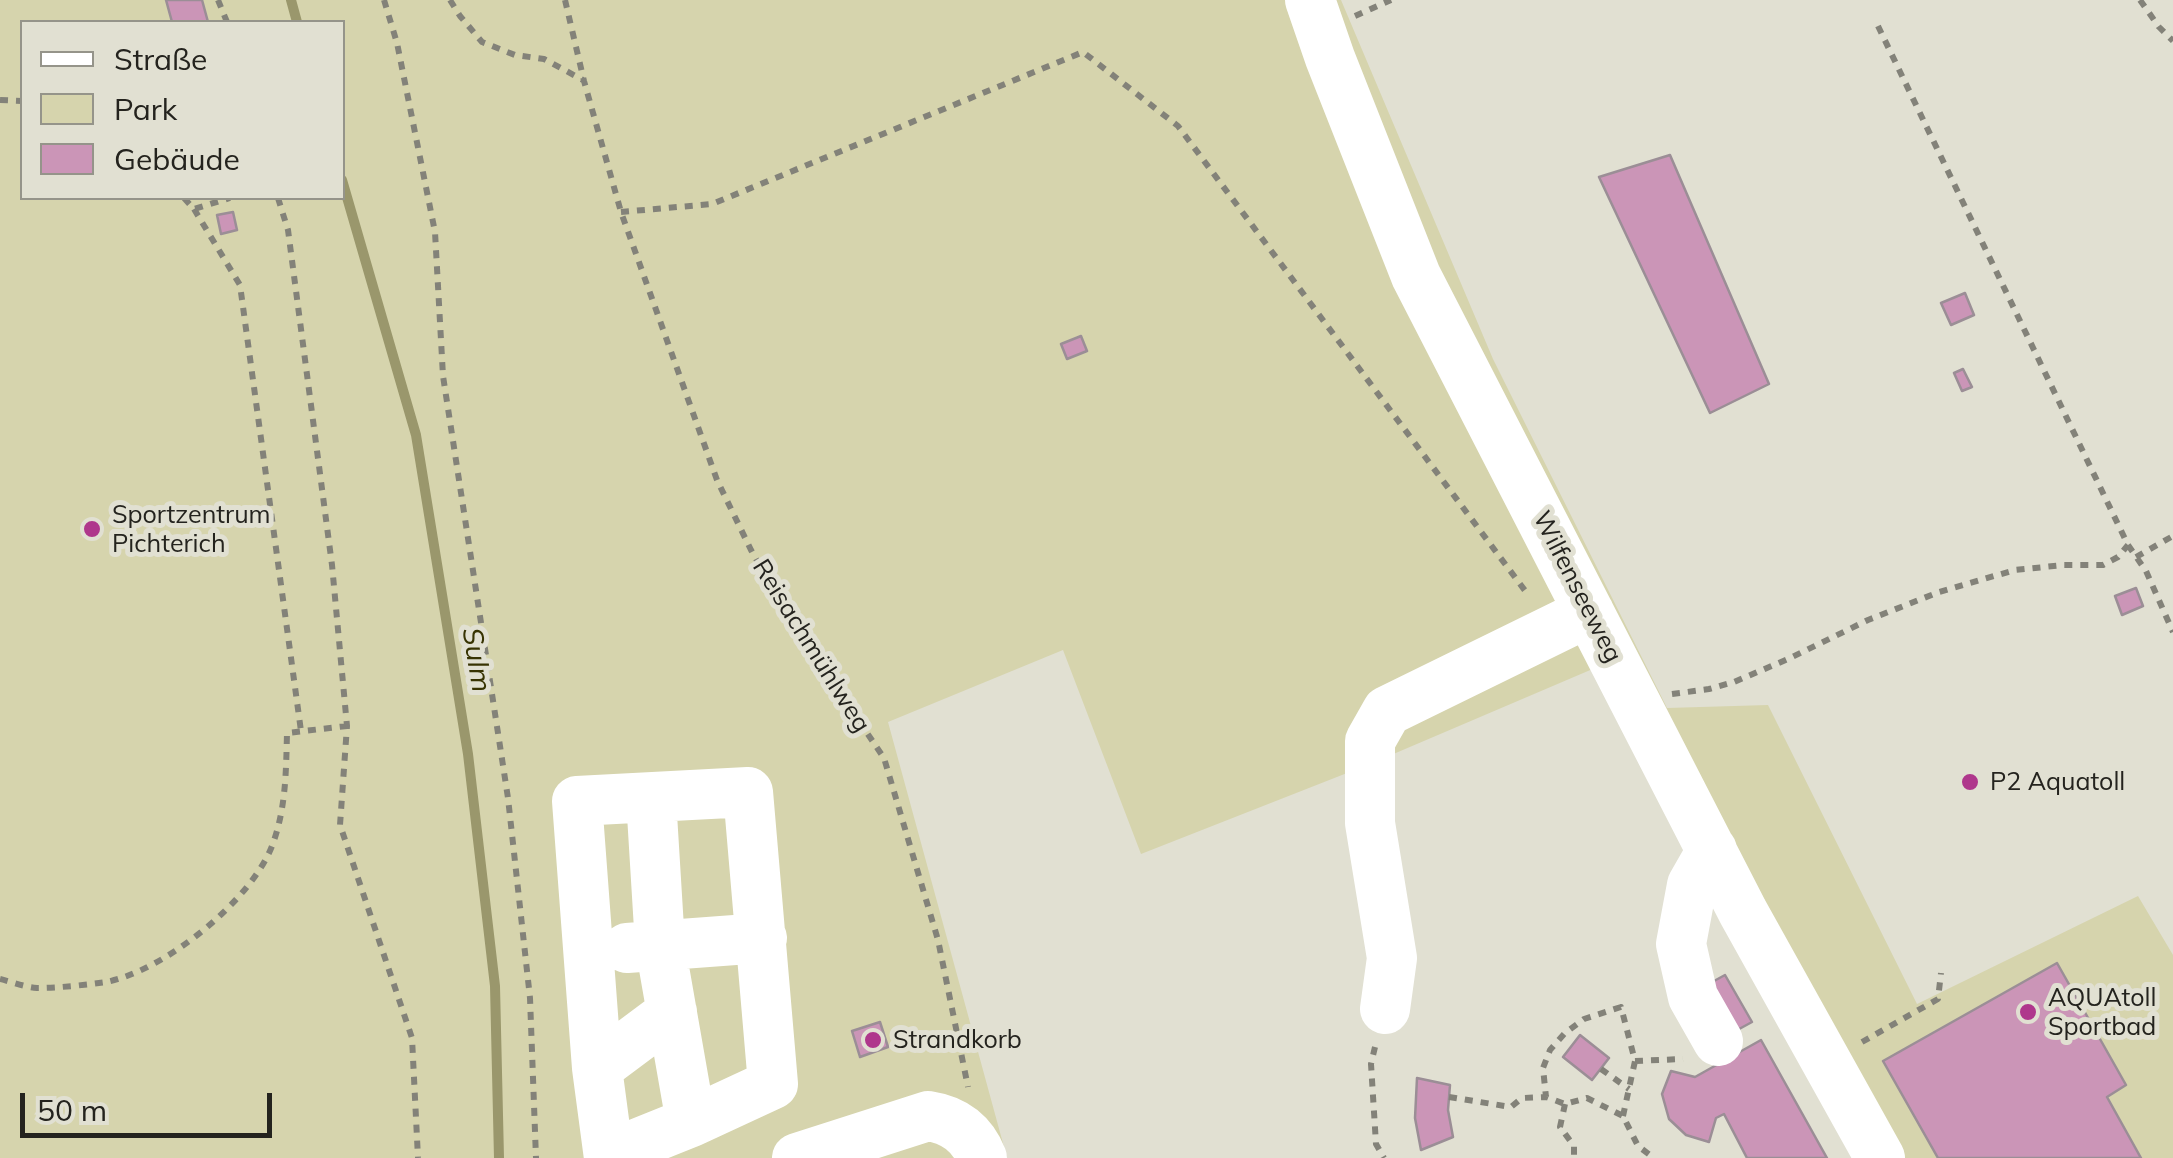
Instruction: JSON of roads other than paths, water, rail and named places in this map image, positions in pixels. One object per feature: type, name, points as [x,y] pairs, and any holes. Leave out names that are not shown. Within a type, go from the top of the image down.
[{"type":"street","name":"Wilfenseeweg","points":[[1310,0],[1416,276],[1571,621],[1638,705],[1816,1046],[1880,1158]]},
{"type":"street","points":[[1384,1010],[1392,958],[1370,823],[1370,741],[1388,711],[1571,621]]},
{"type":"street","points":[[748,792],[773,1084],[609,1156],[596,1068],[577,800],[651,798],[748,792]]},
{"type":"street","points":[[651,798],[660,946],[691,1122]]},
{"type":"street","points":[[1708,1050],[1681,944],[1692,885],[1712,850]]},
{"type":"street","points":[[587,951],[762,938]]},
{"type":"street","points":[[596,1068],[672,1012]]},
{"type":"street","points":[[797,1158],[928,1116],[944,1119],[971,1143]]},
{"type":"waterway","name":"Sulm","points":[[291,0],[296,20]]},
{"type":"waterway","name":"Sulm","points":[[345,190],[416,435],[468,754],[495,986],[499,1158]]},
{"type":"place","name":"Sportzentrum Pichterich","points":[[92,529]]},
{"type":"place","name":"P2 Aquatoll","points":[[1970,782]]},
{"type":"place","name":"AQUAtoll Sportbad","points":[[2028,1012]]},
{"type":"place","name":"Strandkorb","points":[[873,1040]]}]
